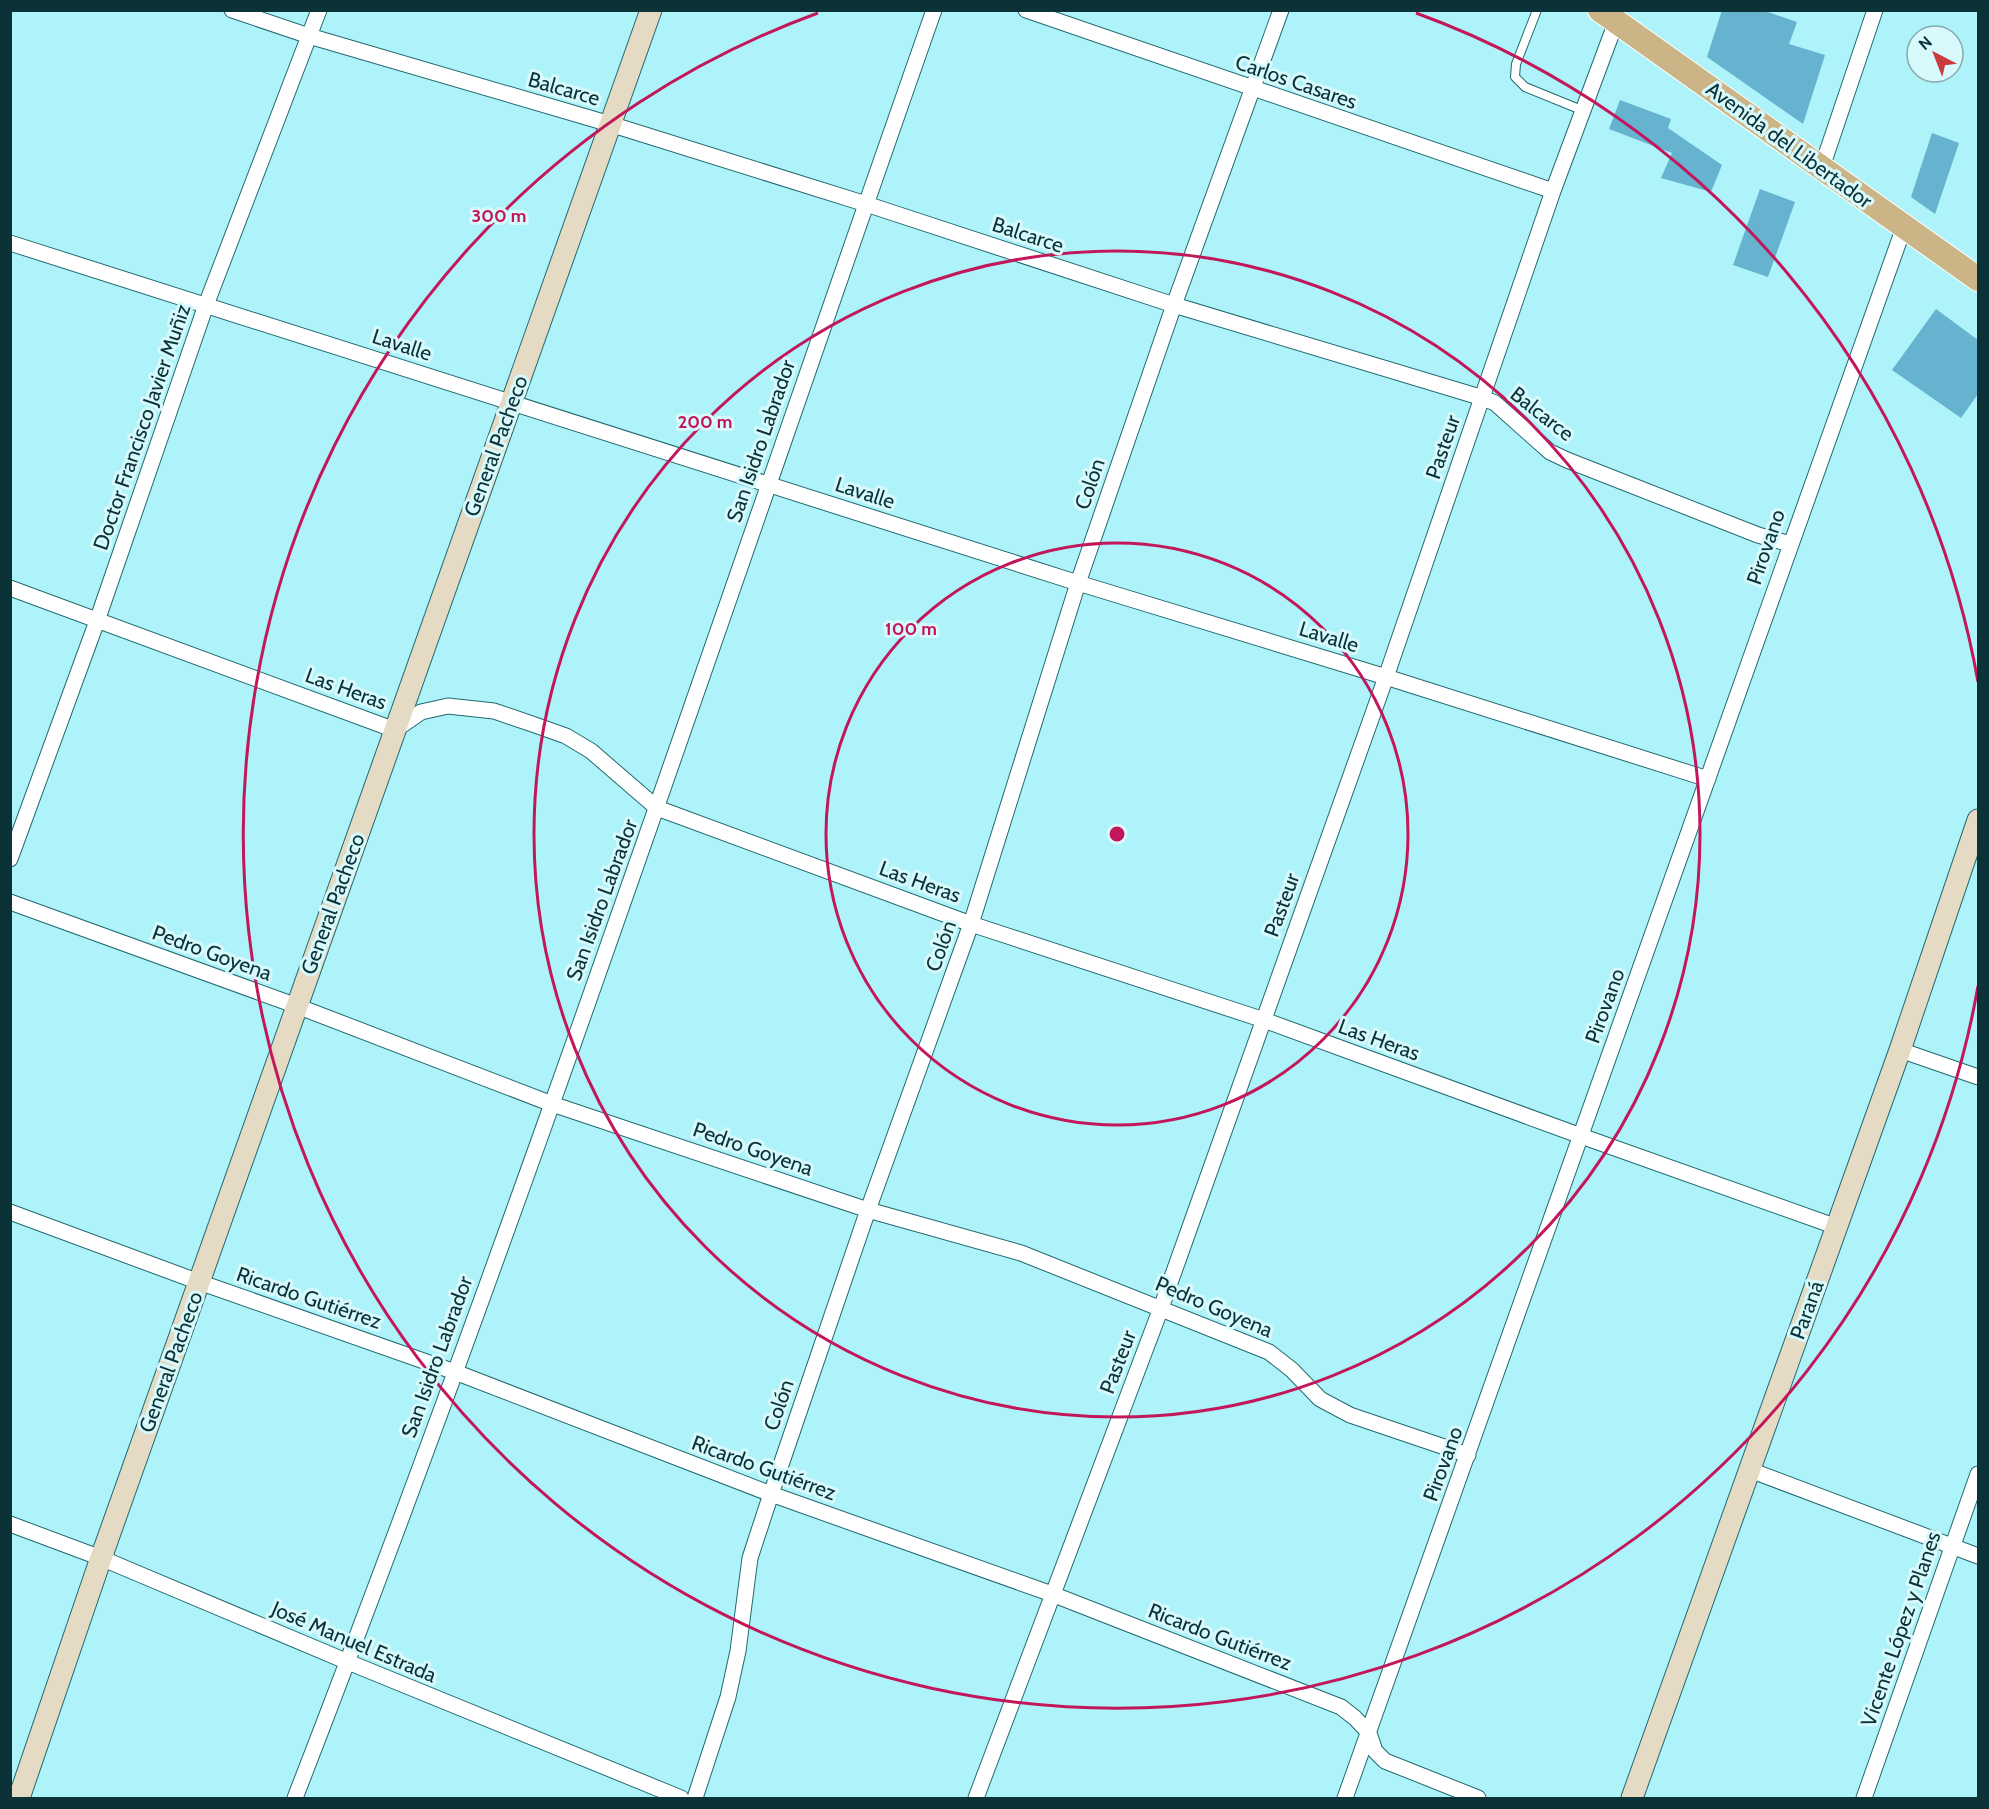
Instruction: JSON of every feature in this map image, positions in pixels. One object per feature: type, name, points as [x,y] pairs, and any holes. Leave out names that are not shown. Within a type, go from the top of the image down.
[{"type":"main road","name":"Avenida del Libertador","points":[[1608,16],[1978,279]]},
{"type":"street","name":"Balcarce","points":[[232,10],[309,36],[610,124],[866,204],[1174,305],[1482,398],[1496,403],[1550,452],[1758,535],[1790,544]]},
{"type":"street","name":"Doctor Francisco Javier Muñiz","points":[[10,859],[97,621],[206,305],[319,10]]},
{"type":"street","name":"General Pacheco","points":[[19,1798],[101,1558],[651,10]]},
{"type":"street","name":"San Isidro Labrador","points":[[295,1798],[348,1662],[552,1104],[934,10]]},
{"type":"street","name":"Carlos Casares","points":[[1026,10],[1553,191]]},
{"type":"street","name":"Colón","points":[[694,1798],[728,1697],[738,1651],[750,1558],[771,1494],[868,1210],[971,924],[1078,583],[1174,305],[1281,10]]},
{"type":"street","points":[[1822,168],[1875,10]]},
{"type":"street","name":"Pasteur","points":[[976,1798],[1161,1308],[1386,677],[1553,191],[1584,111],[1608,16]]},
{"type":"street","name":"Pirovano","points":[[1345,1798],[1904,227]]},
{"type":"street","name":"Lavalle","points":[[10,243],[1078,583],[1708,779]]},
{"type":"street","name":"Las Heras","points":[[10,588],[395,729],[421,712],[448,706],[494,711],[566,736],[591,751],[657,808],[971,924],[1264,1020],[1837,1227]]},
{"type":"street","name":"Paraná","points":[[1632,1798],[1900,1050],[1978,820]]},
{"type":"street","name":"Pedro Goyena","points":[[10,902],[297,1006],[552,1104],[868,1210],[1021,1253],[1269,1352],[1292,1370],[1320,1399],[1350,1415],[1468,1455]]},
{"type":"street","points":[[1900,1050],[1978,1077]]},
{"type":"street","name":"Ricardo Gutiérrez","points":[[10,1212],[455,1372],[771,1494],[1052,1594],[1341,1707],[1369,1733],[1375,1751],[1385,1761],[1478,1798]]},
{"type":"street","points":[[1750,1470],[1978,1556]]},
{"type":"street","name":"Vicente López y Planes","points":[[1864,1798],[1978,1474]]},
{"type":"street","name":"José Manuel Estrada","points":[[10,1524],[101,1558],[681,1798]]},
{"type":"lane","points":[[1537,10],[1516,64],[1515,77],[1525,87],[1584,111]]},
{"type":"building","points":[[1722,10],[1762,10],[1797,22],[1789,44],[1825,55],[1803,124],[1707,57]]},
{"type":"building","points":[[1620,100],[1671,119],[1668,128],[1722,165],[1711,192],[1661,178],[1672,153],[1609,129]]},
{"type":"building","points":[[1932,133],[1959,143],[1935,214],[1911,197]]},
{"type":"building","points":[[1760,189],[1795,202],[1768,277],[1733,265]]},
{"type":"building","points":[[1936,309],[1978,340],[1978,394],[1961,418],[1892,370]]}]
